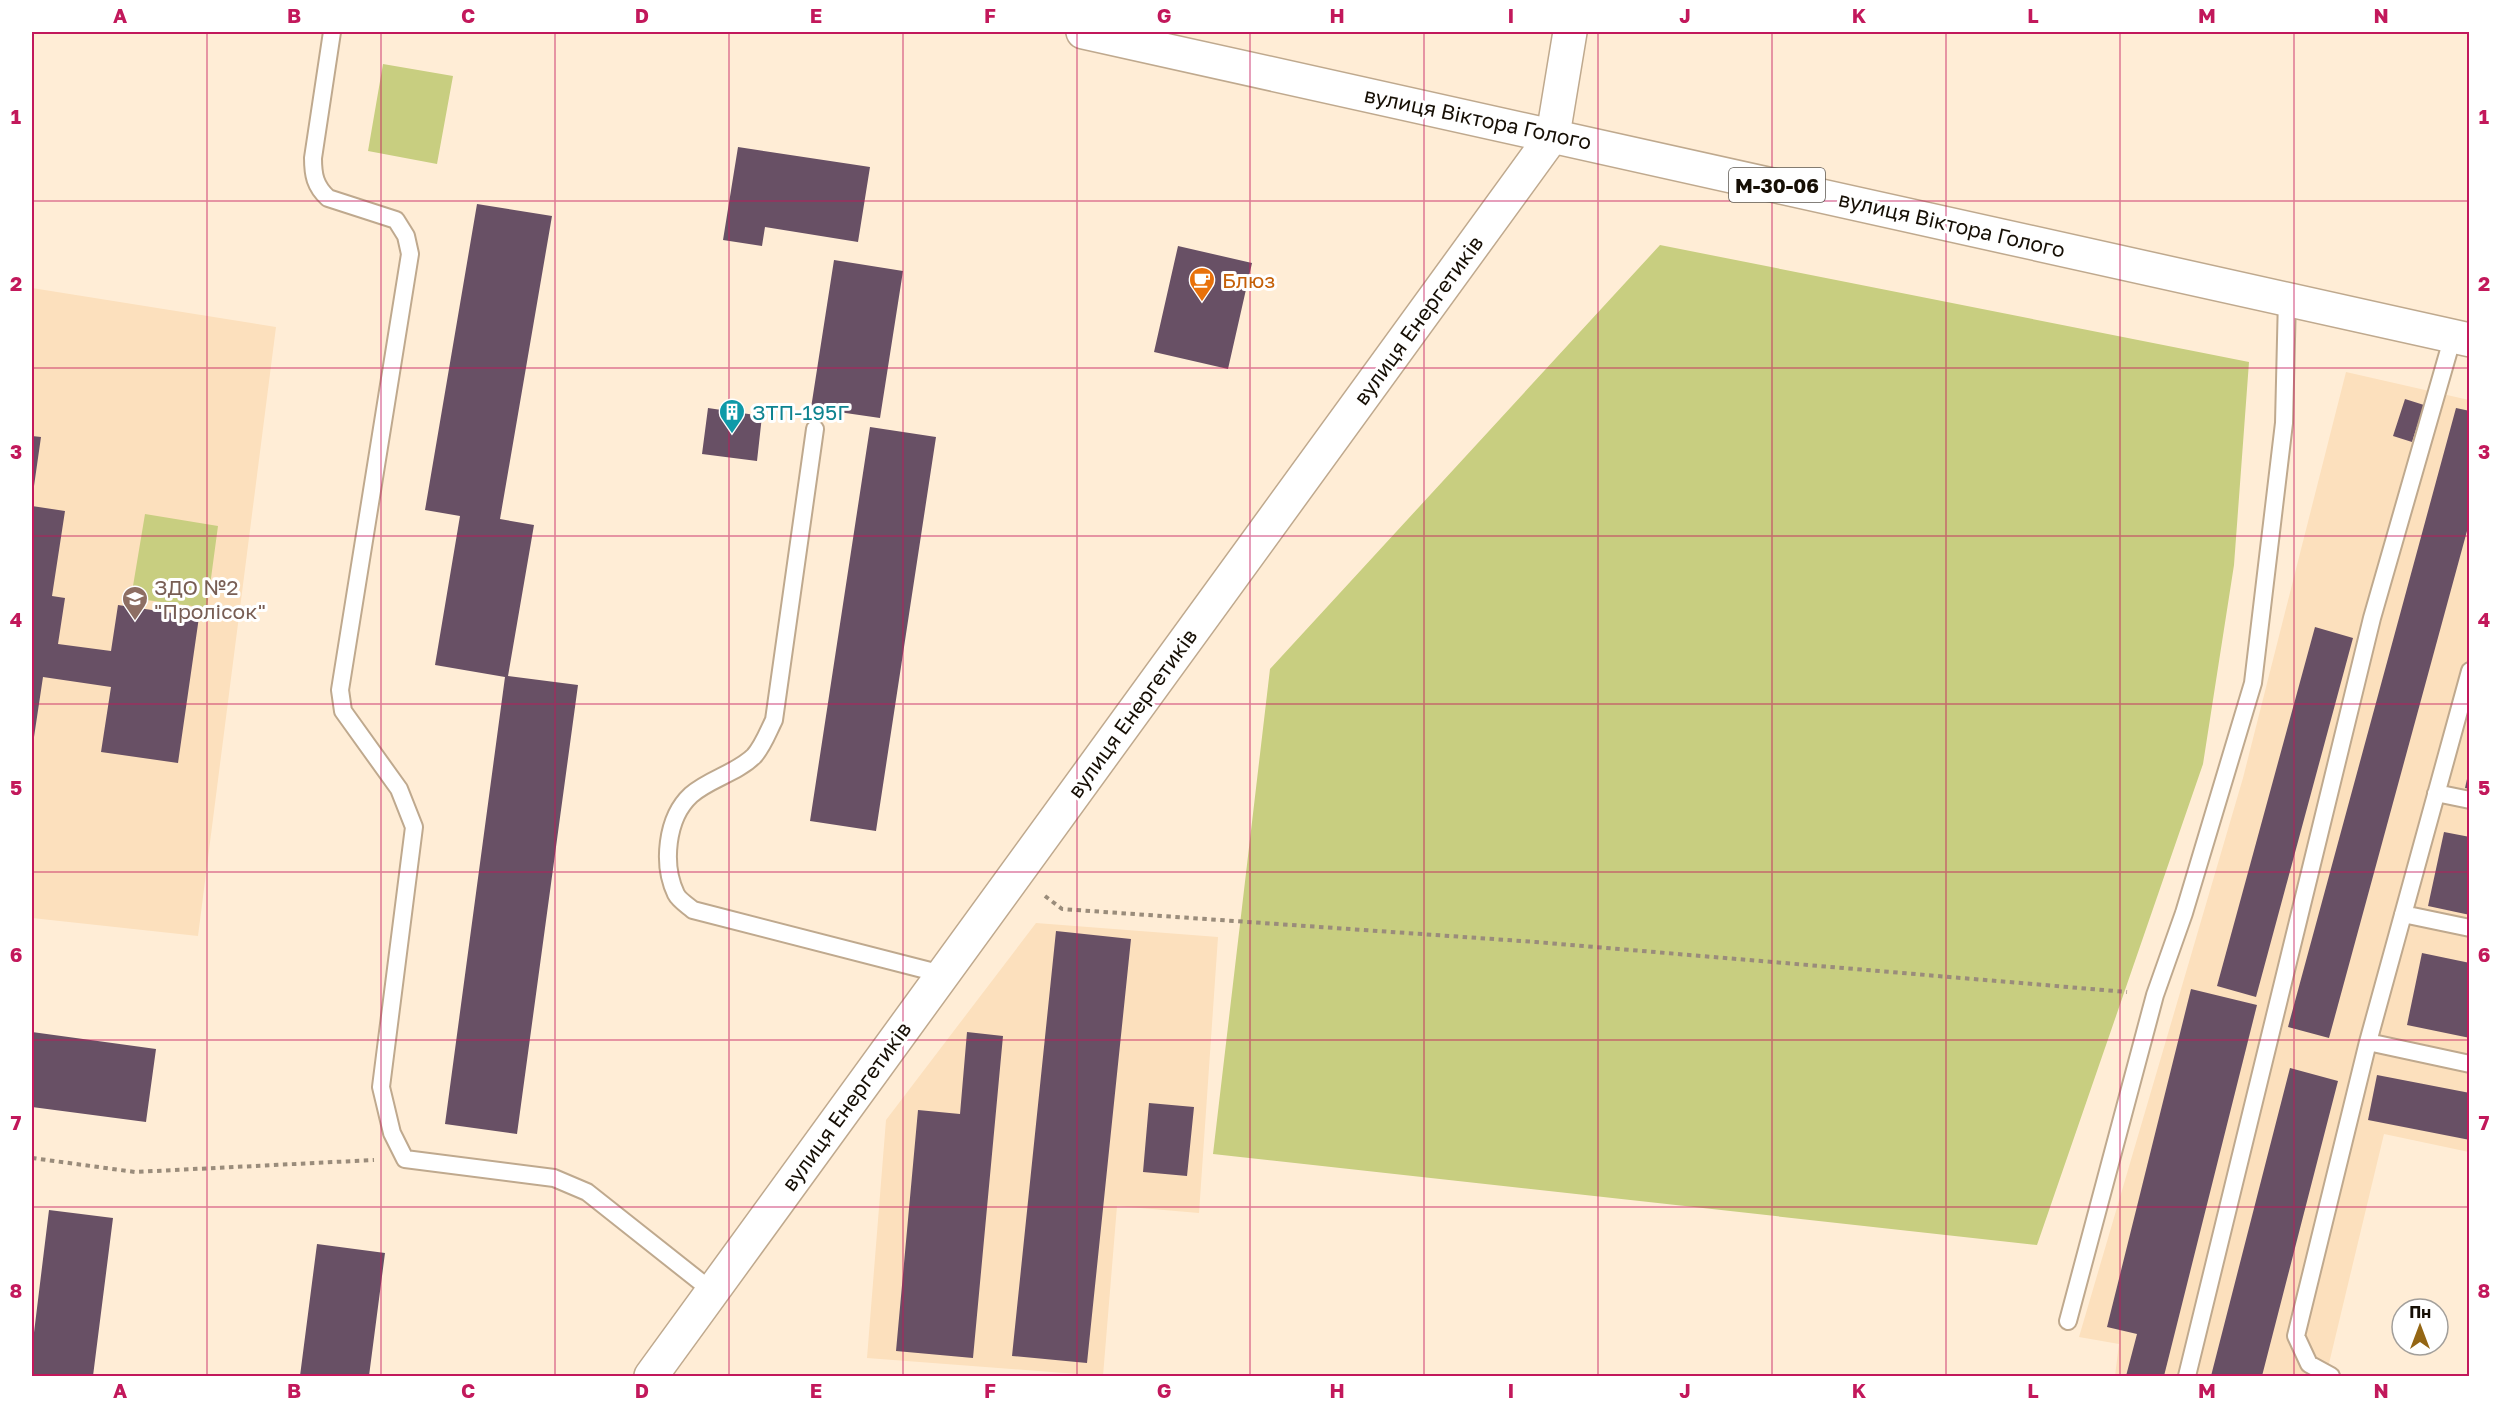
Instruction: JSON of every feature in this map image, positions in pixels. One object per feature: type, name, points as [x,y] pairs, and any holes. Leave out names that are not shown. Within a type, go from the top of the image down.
[{"type":"street","name":"вулиця Віктора Голого","points":[[1083,32],[2461,338]]},
{"type":"street","name":"вулиця Енергетиків","points":[[651,1377],[1553,135],[1570,32]]},
{"type":"lane","points":[[332,32],[313,158],[313,175],[319,190],[328,198],[396,220],[406,236],[410,254],[340,690],[343,711],[399,789],[414,827],[381,1087],[392,1133],[405,1159],[554,1178],[587,1192],[712,1291]]},
{"type":"lane","points":[[2068,1321],[2155,995],[2184,913],[2253,683],[2284,423],[2287,298]]},
{"type":"lane","points":[[2187,1377],[2372,618],[2461,338]]},
{"type":"lane","points":[[814,429],[774,720],[753,757],[691,795],[670,833],[668,855],[670,875],[677,896],[693,910],[942,974]]},
{"type":"lane","points":[[2331,1377],[2309,1364],[2296,1336],[2368,1042],[2469,677]]},
{"type":"lane","points":[[2436,793],[2469,800]]},
{"type":"lane","points":[[2403,914],[2469,928]]},
{"type":"lane","points":[[2368,1042],[2469,1064]]},
{"type":"path","points":[[1016,872],[1062,909],[1536,942],[2155,995]]},
{"type":"path","points":[[32,1158],[135,1173],[405,1159]]},
{"type":"shaded area","name":"ЗДО №2 \"Пролісок\"","points":[[32,288],[276,327],[198,936],[32,918]]},
{"type":"shaded area","points":[[2346,372],[2469,400],[2469,1152],[2384,1134],[2326,1376],[2115,1376],[2119,1344],[2079,1337],[2243,778]]},
{"type":"shaded area","points":[[1036,923],[1218,937],[1199,1213],[1117,1206],[1103,1376],[867,1358],[886,1120]]},
{"type":"green space","points":[[383,64],[453,76],[437,164],[368,151]]},
{"type":"green space","points":[[1660,245],[2249,362],[2234,565],[2203,764],[2037,1245],[1213,1154],[1270,669]]},
{"type":"green space","points":[[145,514],[218,526],[207,608],[131,598]]},
{"type":"building","points":[[738,147],[870,167],[858,242],[765,227],[762,246],[723,240]]},
{"type":"building","points":[[477,204],[552,216],[500,519],[534,525],[508,676],[578,685],[517,1134],[445,1124],[505,677],[435,665],[460,516],[425,510]]},
{"type":"building","points":[[1178,246],[1252,263],[1228,369],[1154,352]]},
{"type":"building","points":[[834,260],[903,271],[880,418],[811,408]]},
{"type":"building","points":[[2405,399],[2424,405],[2412,442],[2393,436]]},
{"type":"building","name":"ЗТП-195Г","points":[[708,408],[762,416],[757,461],[702,454]]},
{"type":"building","points":[[2456,408],[2470,411],[2470,520],[2329,1038],[2288,1027]]},
{"type":"building","points":[[870,427],[936,437],[876,831],[810,821]]},
{"type":"building","points":[[32,436],[41,437],[33,493],[32,493]]},
{"type":"building","points":[[32,506],[65,511],[52,596],[65,598],[58,644],[111,651],[118,605],[199,617],[178,763],[101,752],[111,687],[43,677],[34,737],[32,736]]},
{"type":"building","points":[[2315,627],[2353,638],[2256,997],[2217,986]]},
{"type":"building","points":[[2470,770],[2470,789],[2465,788]]},
{"type":"building","points":[[2444,832],[2470,837],[2470,915],[2428,906]]},
{"type":"building","points":[[1056,931],[1131,939],[1087,1363],[1012,1356]]},
{"type":"building","points":[[2422,953],[2470,963],[2470,1038],[2407,1025]]},
{"type":"building","points":[[2191,989],[2257,1005],[2164,1376],[2126,1376],[2137,1334],[2107,1327]]},
{"type":"building","points":[[32,1032],[156,1049],[146,1122],[32,1107]]},
{"type":"building","points":[[967,1032],[1003,1036],[973,1358],[896,1351],[918,1110],[960,1114]]},
{"type":"building","points":[[2290,1068],[2338,1081],[2262,1376],[2211,1376]]},
{"type":"building","points":[[2377,1075],[2470,1093],[2470,1140],[2368,1120]]},
{"type":"building","points":[[1149,1103],[1194,1107],[1187,1176],[1143,1172]]},
{"type":"building","points":[[49,1210],[113,1218],[93,1376],[32,1376],[32,1349]]},
{"type":"building","points":[[317,1244],[385,1253],[369,1376],[300,1376]]},
{"type":"place","name":"Блюз","points":[[1202,303]]},
{"type":"place","name":"ЗТП-195Г","points":[[732,435]]},
{"type":"place","name":"ЗДО №2 \"Пролісок\"","points":[[135,622]]}]
